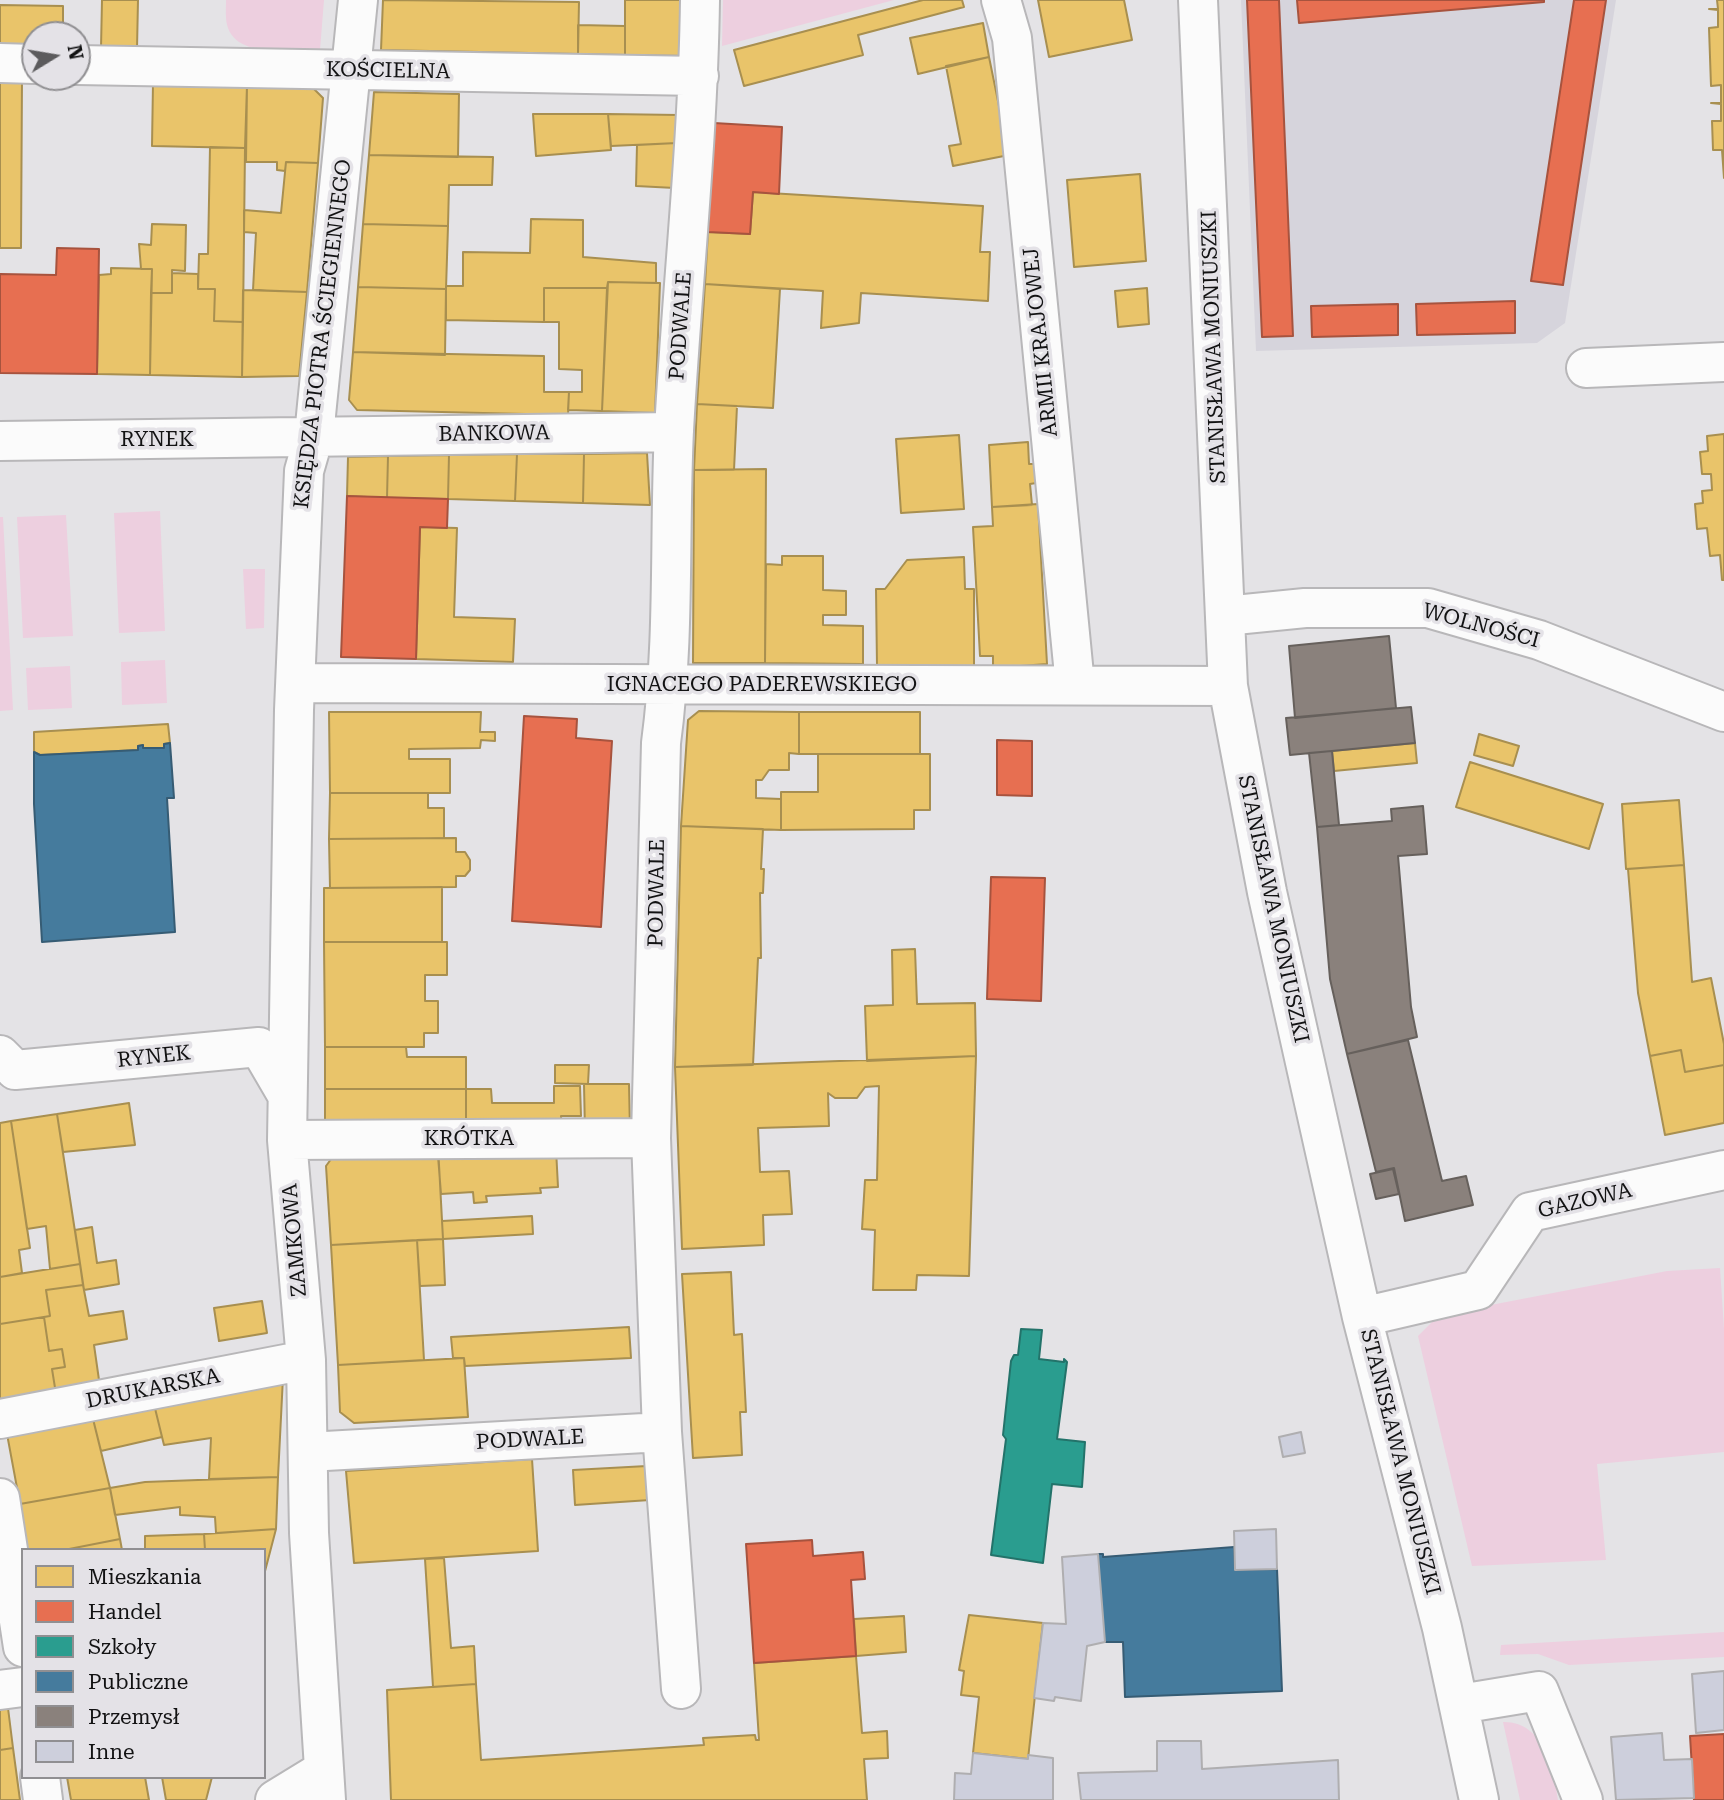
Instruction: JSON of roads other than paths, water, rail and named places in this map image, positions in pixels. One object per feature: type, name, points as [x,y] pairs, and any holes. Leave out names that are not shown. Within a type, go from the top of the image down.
[{"type":"street","name":"KSIĘDZA PIOTRA ŚCIEGIENNEGO","points":[[295,697],[304,471],[314,436],[353,71],[358,0]]},
{"type":"street","name":"PODWALE","points":[[308,1452],[662,1432],[651,1138],[661,743],[669,686],[674,432],[699,75],[700,0]]},
{"type":"street","name":"ARMII KRAJOWEJ","points":[[1002,0],[1012,38],[1075,685]]},
{"type":"street","name":"STANISŁAWA MONIUSZKI","points":[[1198,0],[1228,686],[1267,892],[1362,1317],[1460,1704],[1479,1800]]},
{"type":"street","points":[[0,63],[21,64]]},
{"type":"street","name":"KOŚCIELNA","points":[[91,65],[699,75]]},
{"type":"street","points":[[1586,368],[1724,362]]},
{"type":"street","name":"BANKOWA","points":[[314,436],[674,432]]},
{"type":"street","name":"RYNEK","points":[[0,441],[314,436]]},
{"type":"street","name":"WOLNOŚCI","points":[[1225,616],[1305,608],[1428,608],[1539,640],[1724,712]]},
{"type":"street","name":"IGNACEGO PADEREWSKIEGO","points":[[295,697],[669,686],[1228,686]]},
{"type":"street","name":"ZAMKOWA","points":[[275,1800],[325,1785],[309,1533],[306,1360],[287,1140],[295,697]]},
{"type":"street","name":"RYNEK","points":[[0,1055],[15,1070],[259,1047],[288,1095]]},
{"type":"street","name":"KRÓTKA","points":[[287,1140],[651,1138]]},
{"type":"street","name":"GAZOWA","points":[[1362,1317],[1478,1290],[1530,1212],[1724,1170]]},
{"type":"street","name":"DRUKARSKA","points":[[0,1419],[306,1360]]},
{"type":"street","points":[[662,1432],[681,1689]]},
{"type":"street","points":[[0,1498],[21,1634]]},
{"type":"street","points":[[0,1690],[21,1687]]},
{"type":"street","points":[[1460,1704],[1539,1690],[1583,1800]]},
{"type":"street","points":[[40,1779],[43,1800]]}]
